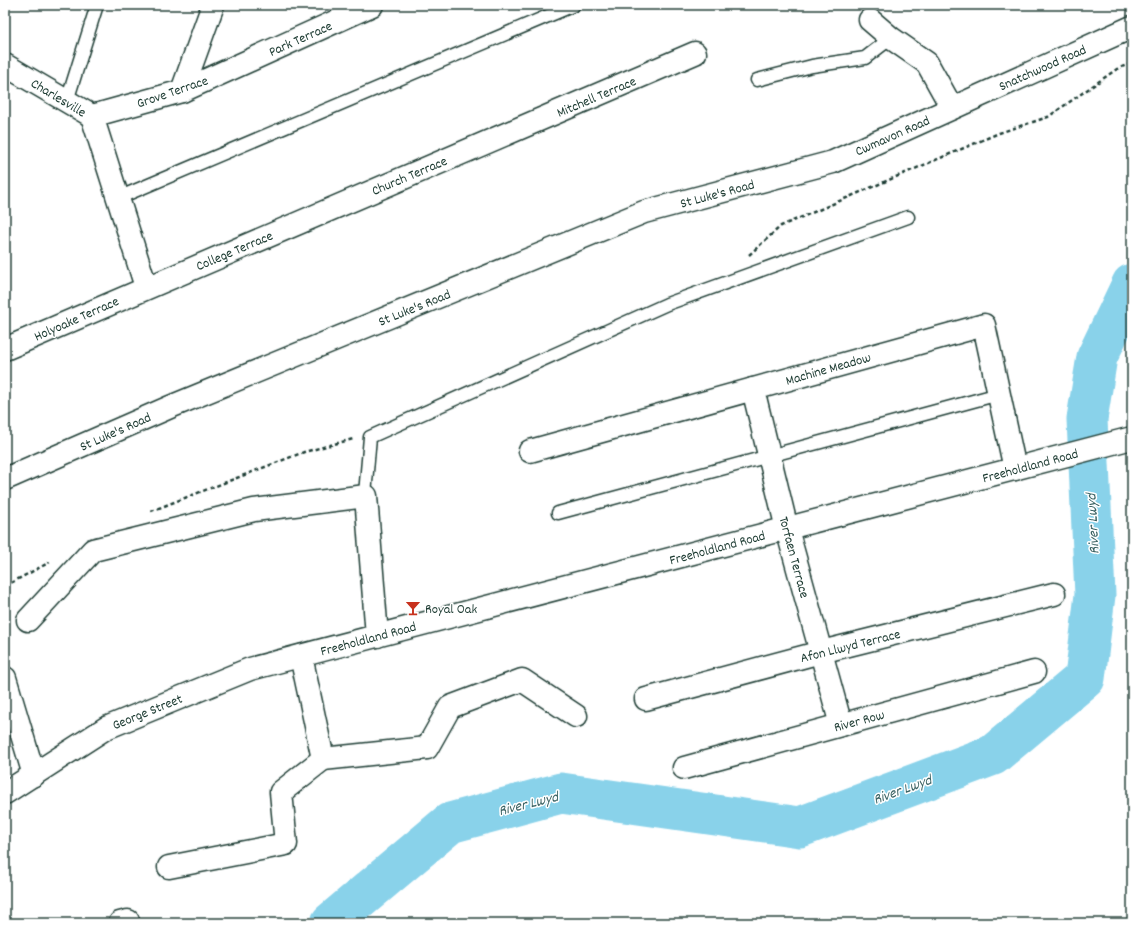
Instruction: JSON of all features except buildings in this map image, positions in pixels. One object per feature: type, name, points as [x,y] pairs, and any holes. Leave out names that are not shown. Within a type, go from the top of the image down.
[{"type":"street","points":[[182,91],[213,5]]},
{"type":"street","name":"Park Terrace","points":[[249,60],[372,5]]},
{"type":"street","points":[[870,20],[891,38],[927,63],[952,108]]},
{"type":"street","name":"Snatchwood Road","points":[[952,108],[1132,26]]},
{"type":"street","name":"Mitchell Terrace","points":[[496,138],[695,54]]},
{"type":"street","name":"Grove Terrace","points":[[92,116],[182,91],[249,60]]},
{"type":"street","name":"Charlesville","points":[[5,65],[92,116]]},
{"type":"street","name":"Cwmavon Road","points":[[833,162],[952,108]]},
{"type":"street","points":[[92,116],[146,287]]},
{"type":"street","name":"Church Terrace","points":[[322,212],[496,138]]},
{"type":"street","name":"St Luke's Road","points":[[5,479],[178,404],[644,212],[833,162]]},
{"type":"street","name":"College Terrace","points":[[146,287],[322,212]]},
{"type":"street","name":"Holyoake Terrace","points":[[5,349],[146,287]]},
{"type":"street","name":"Machine Meadow","points":[[530,451],[984,325],[1015,469]]},
{"type":"street","name":"Torfaen Terrace","points":[[753,389],[787,529],[841,724]]},
{"type":"street","name":"Freeholdland Road","points":[[301,656],[1132,438]]},
{"type":"street","points":[[28,620],[93,550],[254,510],[366,496],[377,636]]},
{"type":"street","name":"Afon Llwyd Terrace","points":[[646,699],[821,652],[1054,594]]},
{"type":"street","points":[[301,656],[323,759]]},
{"type":"street","name":"George Street","points":[[5,793],[106,728],[250,669],[301,656]]},
{"type":"street","name":"River Row","points":[[684,768],[1034,672]]},
{"type":"street","points":[[5,678],[34,775]]},
{"type":"street","points":[[169,867],[286,844],[281,792],[323,759],[427,748],[450,707],[522,680],[576,716]]},
{"type":"lane","points":[[67,101],[98,5]]},
{"type":"lane","points":[[118,198],[574,5]]},
{"type":"lane","points":[[757,80],[812,66],[865,58],[891,38]]},
{"type":"lane","points":[[366,496],[370,436],[659,307],[908,217]]},
{"type":"lane","points":[[558,513],[999,394]]},
{"type":"path","points":[[733,280],[733,268],[781,226],[999,133],[1048,117],[1117,70],[1132,63]]},
{"type":"waterway","name":"River Lwyd","points":[[331,923],[450,823],[561,793],[800,827],[993,755],[1085,678],[1095,595],[1087,419],[1097,357],[1132,284]]},
{"type":"place","name":"Royal Oak","points":[[413,608]]}]
